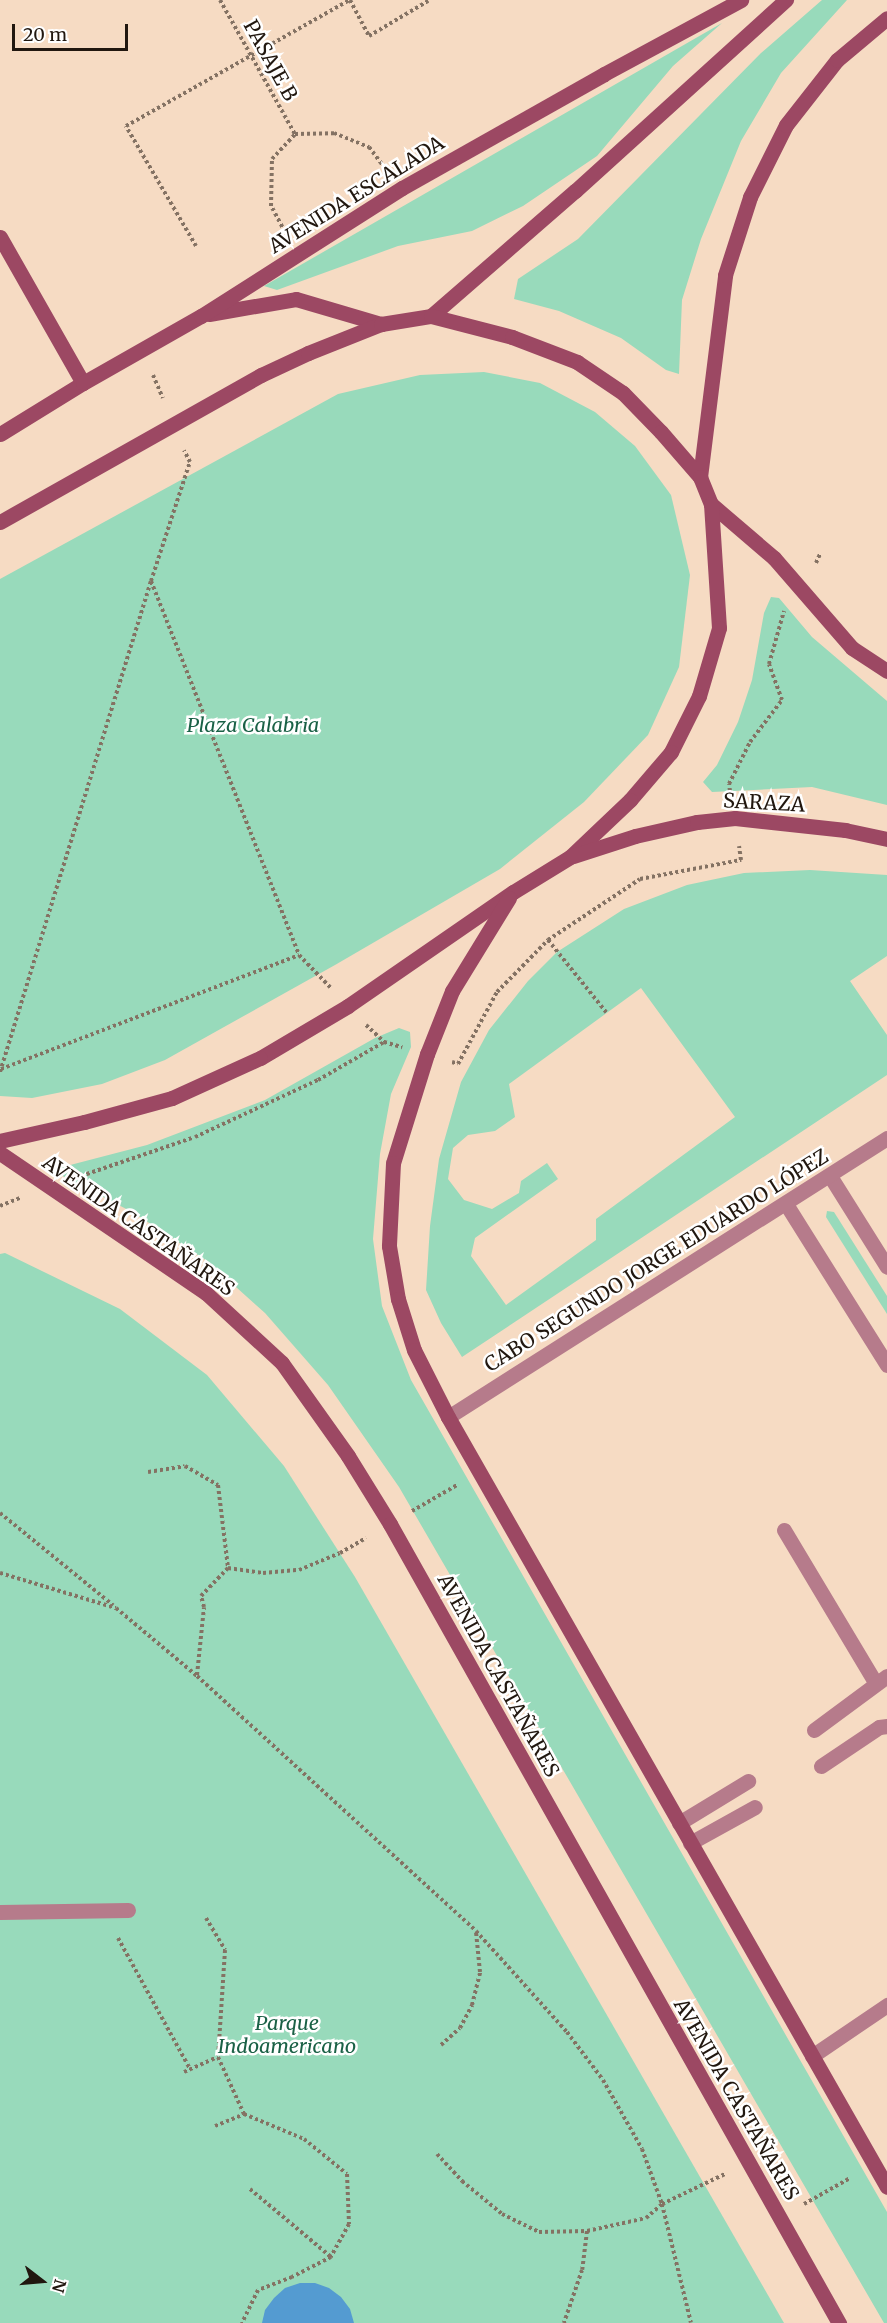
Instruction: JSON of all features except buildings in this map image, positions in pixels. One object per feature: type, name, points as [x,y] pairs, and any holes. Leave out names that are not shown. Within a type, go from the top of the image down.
[{"type":"main road","name":"AVENIDA ESCALADA","points":[[0,434],[83,382],[201,316],[402,188],[741,0]]},
{"type":"main road","points":[[431,316],[575,191],[786,0]]},
{"type":"main road","points":[[700,477],[725,275],[750,196],[786,125],[837,60],[887,18]]},
{"type":"main road","points":[[0,237],[83,382]]},
{"type":"main road","points":[[201,316],[296,298],[381,324]]},
{"type":"main road","points":[[0,522],[261,375],[381,324],[431,316],[512,338],[577,362],[623,393],[700,477],[711,504],[719,628],[699,696],[671,752],[630,800],[570,857],[513,892],[348,1006],[260,1058],[172,1098],[84,1122],[0,1141]]},
{"type":"main road","points":[[711,504],[774,558],[852,648],[887,672]]},
{"type":"main road","name":"SARAZA","points":[[570,857],[635,836],[697,822],[735,818],[845,830],[887,839]]},
{"type":"main road","points":[[513,892],[452,992],[427,1054],[393,1163],[389,1246],[398,1299],[414,1350],[448,1417],[887,2187]]},
{"type":"main road","name":"AVENIDA CASTAÑARES","points":[[0,1153],[206,1293],[282,1363],[348,1456],[390,1524],[839,2323]]},
{"type":"street","name":"CABO SEGUNDO JORGE EDUARDO LÓPEZ","points":[[448,1417],[887,1138]]},
{"type":"street","points":[[830,1176],[887,1267]]},
{"type":"street","points":[[786,1204],[887,1365]]},
{"type":"street","points":[[784,1530],[881,1680],[814,1730]]},
{"type":"street","points":[[821,1766],[879,1727],[887,1726]]},
{"type":"street","points":[[679,1823],[748,1781]]},
{"type":"street","points":[[690,1843],[755,1807]]},
{"type":"street","points":[[0,1912],[128,1910]]},
{"type":"street","points":[[812,2056],[887,2005]]},
{"type":"path","name":"PASAJE B","points":[[220,0],[295,134]]},
{"type":"path","points":[[196,246],[126,126],[350,0],[369,36],[428,1]]},
{"type":"path","points":[[298,254],[271,206],[269,186],[272,159],[295,134],[334,133],[369,147],[402,188]]},
{"type":"path","points":[[0,1071],[190,462],[142,348]]},
{"type":"path","points":[[151,581],[299,955],[384,1042],[458,1064],[497,992],[548,940],[640,879],[741,860],[729,784],[750,742],[782,700],[770,664],[784,610],[802,593],[820,554]]},
{"type":"path","points":[[548,940],[607,1013]]},
{"type":"path","points":[[0,1071],[299,955]]},
{"type":"path","points":[[0,1206],[51,1186],[195,1137],[318,1080],[384,1042]]},
{"type":"path","points":[[148,1472],[185,1466],[218,1485],[228,1568]]},
{"type":"path","points":[[228,1568],[263,1573],[299,1570],[340,1553],[479,1472]]},
{"type":"path","points":[[0,1513],[196,1676],[476,1931],[567,2032],[603,2080],[642,2149],[663,2204],[691,2323]]},
{"type":"path","points":[[196,1676],[204,1607],[201,1596],[228,1568]]},
{"type":"path","points":[[0,1573],[116,1608]]},
{"type":"path","points":[[103,1910],[190,2069]]},
{"type":"path","points":[[206,1918],[225,1950],[218,2057],[244,2114],[304,2139],[347,2174],[349,2224],[331,2257],[292,2277],[258,2290],[242,2323]]},
{"type":"path","points":[[441,2045],[460,2028],[472,2005],[480,1972],[476,1931]]},
{"type":"path","points":[[184,2072],[218,2057]]},
{"type":"path","points":[[214,2126],[244,2114]]},
{"type":"path","points":[[437,2154],[462,2181],[502,2214],[538,2232],[586,2231],[646,2218],[663,2204],[747,2162]]},
{"type":"path","points":[[780,2218],[874,2164]]},
{"type":"path","points":[[250,2189],[331,2257]]},
{"type":"path","points":[[564,2323],[582,2270],[586,2231]]},
{"type":"green space","points":[[822,0],[847,0],[781,73],[741,141],[701,239],[682,300],[679,374],[666,370],[621,338],[559,311],[514,299],[518,279],[578,239],[761,53]]},
{"type":"green space","points":[[722,23],[673,66],[597,156],[523,206],[472,231],[398,246],[277,290],[264,286]]},
{"type":"green space","name":"Plaza Calabria","points":[[484,372],[540,383],[595,412],[635,446],[671,495],[690,575],[679,667],[648,735],[584,802],[500,869],[165,1060],[102,1084],[32,1098],[0,1096],[0,579],[338,394],[420,375]]},
{"type":"green space","points":[[771,597],[779,598],[812,637],[887,701],[887,805],[812,787],[712,792],[703,782],[717,765],[738,722],[752,680],[764,613]]},
{"type":"green space","points":[[810,870],[887,875],[887,956],[850,981],[887,1035],[887,1075],[462,1357],[441,1323],[426,1290],[430,1226],[439,1159],[461,1082],[489,1030],[528,981],[557,952],[624,909],[687,885],[744,873]],"holes":[[[641,988],[735,1117],[596,1219],[596,1240],[506,1305],[471,1256],[475,1238],[558,1179],[547,1163],[521,1181],[519,1193],[492,1209],[464,1200],[448,1179],[453,1148],[468,1135],[495,1131],[515,1117],[509,1084]]]},
{"type":"green space","points":[[399,1028],[410,1032],[411,1047],[391,1094],[380,1154],[373,1239],[382,1306],[411,1380],[887,2212],[887,2323],[884,2323],[399,1487],[328,1385],[265,1313],[207,1261],[134,1213],[51,1170],[147,1145],[265,1100],[375,1038]]},
{"type":"green space","points":[[827,1211],[834,1212],[887,1296],[887,1314],[826,1217]]},
{"type":"green space","name":"Parque Indoamericano","points":[[5,1253],[120,1309],[207,1375],[284,1466],[355,1577],[784,2323],[0,2323],[0,1254]]},
{"type":"water","points":[[300,2283],[315,2283],[329,2288],[341,2297],[350,2309],[354,2323],[262,2323],[265,2310],[274,2298],[285,2288]]}]
